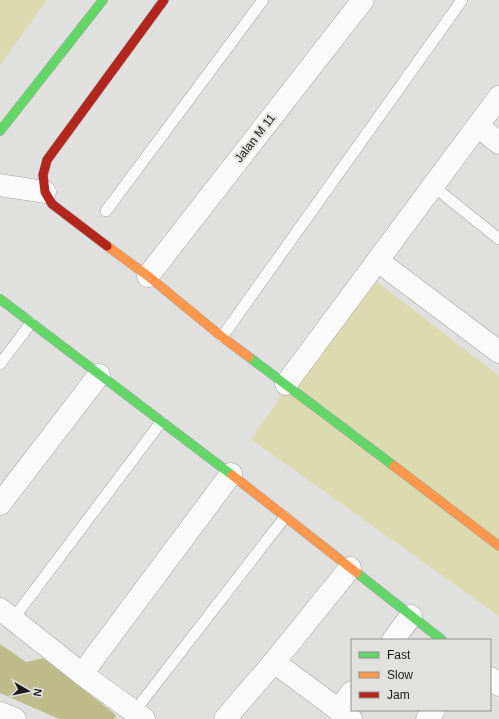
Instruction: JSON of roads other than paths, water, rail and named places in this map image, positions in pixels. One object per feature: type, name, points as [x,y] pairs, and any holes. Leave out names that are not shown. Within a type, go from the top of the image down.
[{"type":"street","points":[[0,131],[103,0]]},
{"type":"street","points":[[164,0],[47,160],[43,175],[45,192],[52,204],[148,276],[222,337],[499,546]]},
{"type":"street","name":"Jalan M 11","points":[[148,276],[363,0]]},
{"type":"street","points":[[286,384],[499,97]]},
{"type":"street","points":[[478,126],[499,143]]},
{"type":"street","points":[[0,185],[45,192]]},
{"type":"street","points":[[378,261],[499,352]]},
{"type":"street","points":[[0,299],[231,474],[441,639]]},
{"type":"street","points":[[0,504],[99,375]]},
{"type":"street","points":[[82,674],[231,474]]},
{"type":"street","points":[[225,719],[274,662],[350,568]]},
{"type":"street","points":[[7,614],[82,674],[139,716]]},
{"type":"street","points":[[394,639],[411,616]]},
{"type":"street","points":[[274,662],[345,714],[351,695]]},
{"type":"street","points":[[491,679],[499,685]]},
{"type":"street","points":[[0,713],[15,719]]},
{"type":"lane","points":[[106,211],[263,0]]},
{"type":"lane","points":[[222,337],[462,0]]},
{"type":"lane","points":[[433,186],[499,239]]},
{"type":"lane","points":[[0,364],[31,323]]},
{"type":"lane","points":[[7,614],[161,422]]},
{"type":"lane","points":[[139,716],[285,516]]}]
